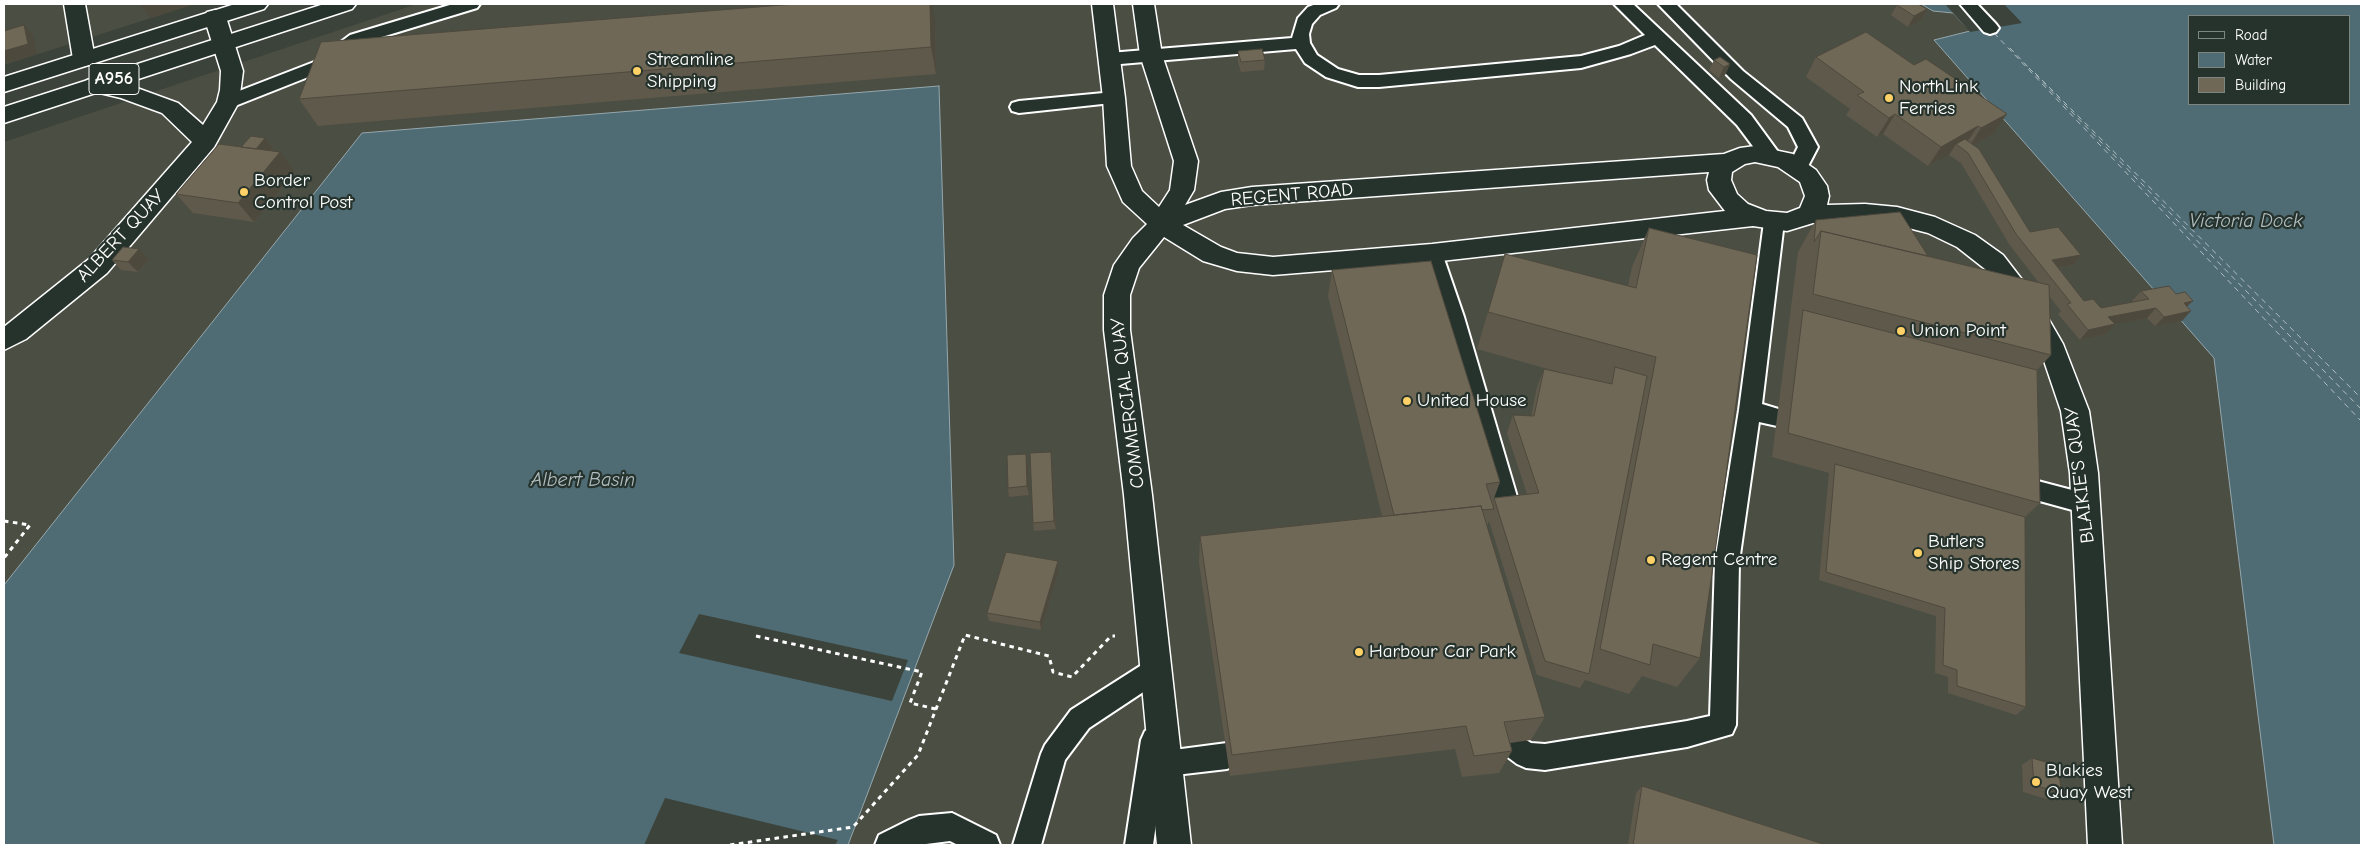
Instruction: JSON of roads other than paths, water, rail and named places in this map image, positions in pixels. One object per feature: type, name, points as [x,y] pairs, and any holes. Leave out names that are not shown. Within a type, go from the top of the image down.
[{"type":"street","points":[[74,4],[84,59]]},
{"type":"street","name":"A956","points":[[4,85],[257,4]]},
{"type":"street","name":"A956","points":[[4,115],[345,4]]},
{"type":"street","points":[[1102,4],[1114,98],[1119,166],[1132,196],[1162,224],[1212,254],[1237,262],[1273,266],[1432,253],[1763,219],[1800,219],[1809,214],[1815,206],[1817,196],[1815,186],[1798,167],[1771,156],[1755,154],[1740,156],[1728,162],[1721,170],[1719,180],[1721,190],[1728,200],[1763,219]]},
{"type":"street","name":"COMMERCIAL QUAY","points":[[1143,4],[1151,55],[1186,161],[1182,190],[1162,224],[1142,244],[1127,265],[1117,295],[1116,330],[1138,495],[1168,770],[1174,845]]},
{"type":"street","name":"ALBERT QUAY","points":[[4,340],[17,332],[98,266],[206,141],[228,102],[231,90],[232,71],[215,17]]},
{"type":"street","points":[[95,85],[126,92],[170,108],[206,141]]},
{"type":"street","name":"REGENT ROAD","points":[[1162,224],[1221,201],[1252,196],[1728,162]]},
{"type":"street","name":"BLAIKIE'S QUAY","points":[[1809,214],[1865,213],[1898,216],[1936,226],[1966,241],[1994,262],[2028,306],[2054,351],[2075,411],[2087,504],[2105,845]]},
{"type":"lane","points":[[228,102],[320,66],[356,39],[471,4]]},
{"type":"lane","points":[[1330,4],[1314,11],[1304,22],[1300,34],[1301,43],[1311,59],[1332,73],[1358,80],[1379,81],[1581,62],[1625,50],[1657,37]]},
{"type":"lane","points":[[1623,4],[1744,120],[1771,156]]},
{"type":"lane","points":[[1666,4],[1737,75],[1795,122],[1808,147],[1798,167]]},
{"type":"lane","points":[[1968,4],[1990,28]]},
{"type":"lane","points":[[1109,59],[1301,43]]},
{"type":"lane","points":[[1019,106],[1114,98]]},
{"type":"lane","points":[[1510,743],[1526,755],[1545,757],[1688,734],[1723,725],[1726,562],[1750,410],[1763,219]]},
{"type":"lane","points":[[1432,253],[1453,317],[1508,507]]},
{"type":"lane","points":[[1750,410],[1777,417]]},
{"type":"lane","points":[[2015,485],[2087,504]]},
{"type":"lane","points":[[1027,845],[1054,754],[1080,719],[1158,683]]},
{"type":"lane","points":[[1139,845],[1158,683]]},
{"type":"lane","points":[[1168,770],[1227,756]]},
{"type":"lane","points":[[889,845],[919,830],[952,827],[986,845]]},
{"type":"water","name":"Victoria Dock","points":[[1921,4],[2361,4],[2361,845],[2274,845],[2214,358],[1934,40],[1970,31],[1953,13],[1933,11]]},
{"type":"water","name":"Albert Basin","points":[[939,86],[954,565],[848,845],[4,845],[4,585],[362,133]]},
{"type":"place","name":"Streamline Shipping","points":[[637,71]]},
{"type":"place","name":"NorthLink Ferries","points":[[1889,98]]},
{"type":"place","name":"Border Control Post","points":[[244,192]]},
{"type":"place","name":"Union Point","points":[[1901,331]]},
{"type":"place","name":"United House","points":[[1407,401]]},
{"type":"place","name":"Butlers Ship Stores","points":[[1918,553]]},
{"type":"place","name":"Regent Centre","points":[[1651,560]]},
{"type":"place","name":"Harbour Car Park","points":[[1359,652]]},
{"type":"place","name":"Blakies Quay West","points":[[2036,782]]}]
